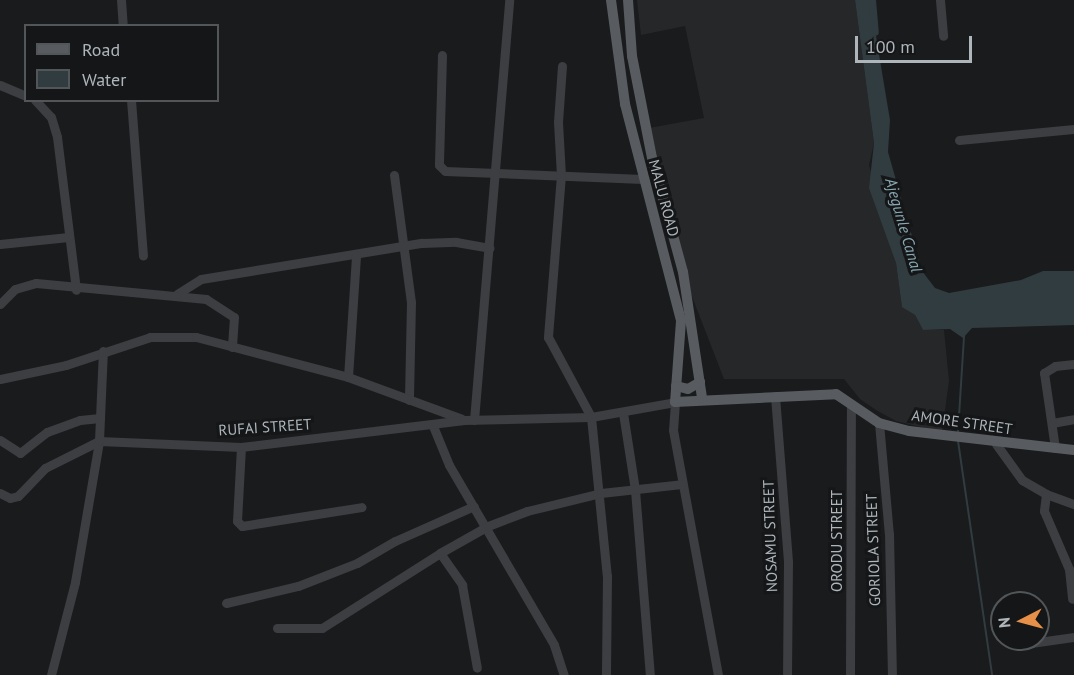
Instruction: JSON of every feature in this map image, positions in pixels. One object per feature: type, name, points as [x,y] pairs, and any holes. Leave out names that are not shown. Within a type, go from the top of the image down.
[{"type":"main road","name":"MALU ROAD","points":[[611,0],[638,160],[681,321],[674,405]]},
{"type":"main road","name":"MALU ROAD","points":[[628,0],[632,56],[652,158],[683,272],[702,398]]},
{"type":"main road","points":[[638,160],[652,158]]},
{"type":"main road","points":[[676,386],[688,389],[700,382]]},
{"type":"main road","name":"AMORE STREET","points":[[674,405],[702,398],[836,394],[851,407],[879,423],[935,435],[996,444],[1074,450]]},
{"type":"street","points":[[121,0],[123,24]]},
{"type":"street","points":[[469,420],[497,171],[509,0]]},
{"type":"street","points":[[940,0],[943,36]]},
{"type":"street","points":[[442,55],[439,165],[452,172],[497,171],[643,179]]},
{"type":"street","points":[[562,66],[558,122],[561,175],[548,338],[591,417],[601,493],[607,576],[606,675]]},
{"type":"street","points":[[0,85],[24,95]]},
{"type":"street","points":[[37,102],[51,117],[57,137],[76,290]]},
{"type":"street","points":[[131,102],[143,256]]},
{"type":"street","points":[[959,140],[1074,129]]},
{"type":"street","points":[[394,175],[411,302],[409,400]]},
{"type":"street","points":[[0,244],[69,237]]},
{"type":"street","points":[[177,294],[201,279],[438,241],[489,248]]},
{"type":"street","points":[[348,377],[356,255]]},
{"type":"street","points":[[0,304],[23,285],[36,283],[76,290],[177,294],[206,299],[232,313],[237,321],[232,347]]},
{"type":"street","points":[[0,379],[48,370],[130,341],[170,335],[196,337],[348,377],[469,420],[591,417],[674,405],[673,430],[718,675]]},
{"type":"street","points":[[51,675],[75,582],[99,441],[103,351]]},
{"type":"street","points":[[1055,448],[1044,373],[1055,366],[1074,364]]},
{"type":"street","name":"NOSAMU STREET","points":[[775,396],[787,540],[787,675]]},
{"type":"street","name":"ORODU STREET","points":[[850,675],[851,407]]},
{"type":"street","points":[[623,413],[635,490],[650,675]]},
{"type":"street","points":[[0,440],[20,453],[47,432],[80,420],[100,418]]},
{"type":"street","points":[[1052,423],[1074,419]]},
{"type":"street","name":"RUFAI STREET","points":[[99,441],[241,447],[469,420]]},
{"type":"street","name":"GORIOLA STREET","points":[[879,423],[889,534],[892,675]]},
{"type":"street","points":[[433,426],[449,465],[488,526],[554,645],[564,675]]},
{"type":"street","points":[[0,493],[10,498],[18,496],[45,468],[99,441]]},
{"type":"street","points":[[996,444],[1022,480],[1046,494],[1074,504]]},
{"type":"street","points":[[241,447],[237,521],[242,526],[362,507]]},
{"type":"street","points":[[277,628],[322,628],[440,553],[488,526],[527,511],[601,493],[682,484]]},
{"type":"street","points":[[1046,494],[1044,511],[1069,569],[1072,599]]},
{"type":"street","points":[[226,603],[298,586],[357,563],[395,541],[474,506]]},
{"type":"street","points":[[440,553],[462,585],[477,668]]},
{"type":"street","points":[[1050,640],[1074,637]]},
{"type":"shaded area","points":[[637,0],[855,0],[874,143],[869,165],[896,263],[902,306],[915,315],[923,330],[944,330],[949,381],[942,432],[896,421],[860,399],[844,379],[724,379],[686,281],[649,128],[704,118],[685,26],[641,35]]},
{"type":"water","points":[[855,0],[870,0],[890,120],[888,152],[922,271],[935,288],[949,293],[1021,280],[1043,271],[1074,271],[1074,325],[972,328],[963,338],[950,329],[923,330],[915,315],[902,307],[896,263],[869,188],[874,143]]},
{"type":"waterway","name":"Ajegunle Canal","points":[[872,0],[875,32]]},
{"type":"waterway","points":[[958,432],[964,336]]},
{"type":"waterway","points":[[958,441],[992,675]]}]
